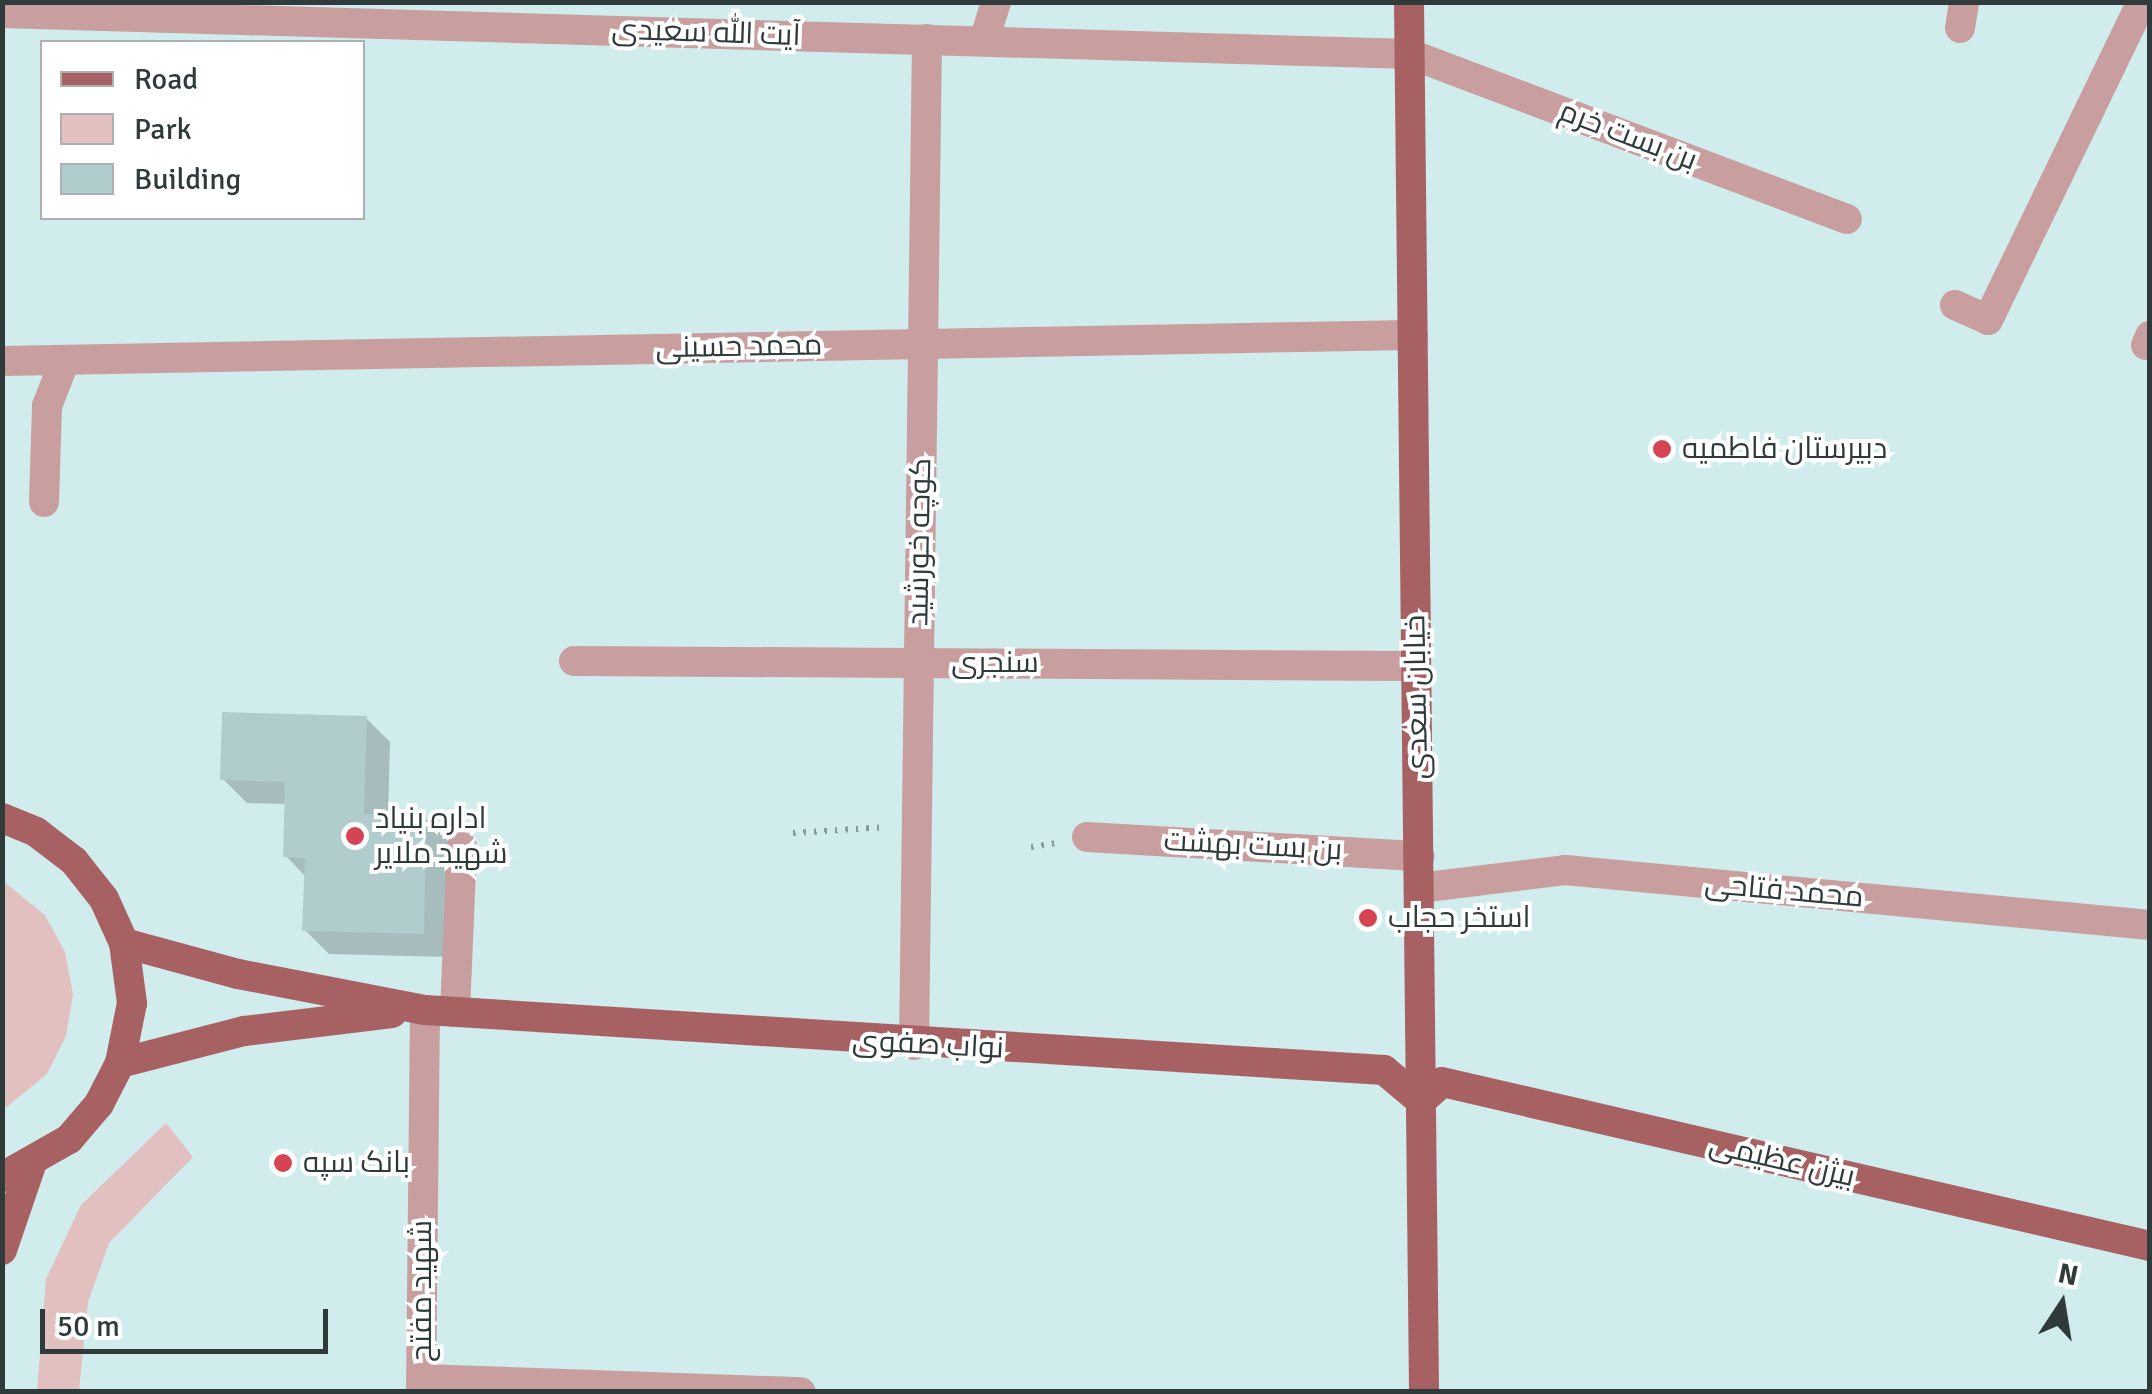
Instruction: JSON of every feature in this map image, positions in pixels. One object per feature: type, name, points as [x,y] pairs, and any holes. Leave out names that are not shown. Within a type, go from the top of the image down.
[{"type":"main road","name":"خیابان سعدی","points":[[1410,2],[1424,1392]]},
{"type":"main road","points":[[2,818],[36,832],[74,861],[104,899],[124,943],[132,1004],[120,1063],[100,1104],[70,1138],[32,1165],[2,1177]]},
{"type":"main road","points":[[124,943],[238,974],[440,1011]]},
{"type":"main road","points":[[120,1063],[244,1031],[440,1011]]},
{"type":"main road","name":"نواب صفوی","points":[[440,1011],[914,1046],[1384,1070],[1421,1101]]},
{"type":"main road","name":"بیژن عظیمی","points":[[1421,1101],[1442,1082],[2150,1246]]},
{"type":"main road","points":[[2,1250],[32,1165]]},
{"type":"street","points":[[984,42],[996,2]]},
{"type":"street","points":[[1955,305],[1988,320],[2142,2]]},
{"type":"street","name":"آیت الله سعیدی","points":[[2,13],[1410,54]]},
{"type":"street","name":"کوچه خورشید","points":[[914,1046],[926,40]]},
{"type":"street","name":"بن بست خرم","points":[[1410,54],[1847,219]]},
{"type":"street","name":"محمد حسینی","points":[[2,361],[1413,336]]},
{"type":"street","points":[[44,502],[46,406],[65,360]]},
{"type":"street","name":"سنجری","points":[[574,660],[1416,666]]},
{"type":"street","name":"بن بست بهشت","points":[[1087,837],[1419,856]]},
{"type":"street","name":"شهید مفتح","points":[[422,1385],[440,1011],[462,847]]},
{"type":"street","name":"محمد فتاحی","points":[[1419,888],[1565,870],[2150,925]]},
{"type":"street","points":[[422,1385],[801,1392]]},
{"type":"path","points":[[793,833],[917,825]]},
{"type":"green space","points":[[3,881],[45,915],[65,952],[73,994],[66,1036],[47,1074],[3,1110]]},
{"type":"green space","points":[[166,1123],[193,1157],[109,1243],[88,1302],[79,1391],[37,1391],[46,1279],[81,1205]]},
{"type":"building","name":"اداره بنیاد شهید ملایر","points":[[222,712],[367,716],[364,814],[426,815],[424,934],[302,931],[305,858],[283,857],[285,782],[220,780]]},
{"type":"place","name":"دبیرستان فاطمیه","points":[[1662,449]]},
{"type":"place","name":"اداره بنیاد شهید ملایر","points":[[355,836]]},
{"type":"place","name":"استخر حجاب","points":[[1368,918]]},
{"type":"place","name":"بانک سپه","points":[[283,1163]]}]
